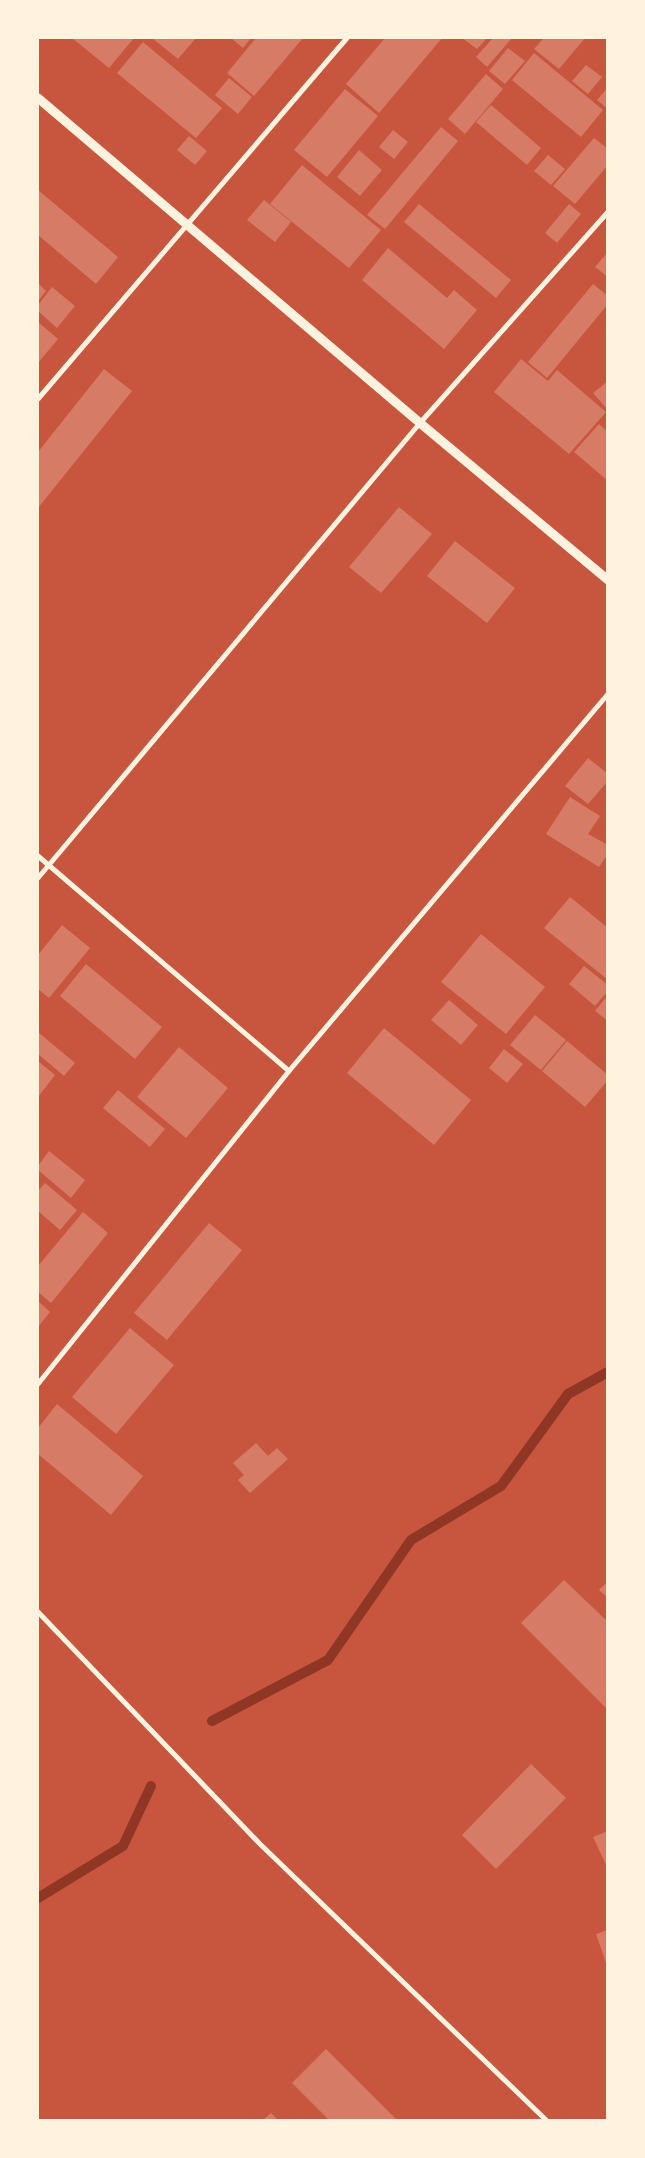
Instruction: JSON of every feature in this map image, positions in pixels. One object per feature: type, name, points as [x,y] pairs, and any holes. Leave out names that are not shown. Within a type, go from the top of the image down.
[{"type":"street","points":[[38,400],[347,38]]},
{"type":"street","points":[[38,98],[188,224],[420,424],[608,580]]},
{"type":"street","points":[[38,878],[420,424],[608,212]]},
{"type":"street","points":[[38,1384],[289,1071],[608,694]]},
{"type":"street","points":[[38,856],[289,1071]]},
{"type":"street","points":[[38,1612],[260,1844],[546,2120]]},
{"type":"building","points":[[72,38],[134,38],[109,68]]},
{"type":"building","points":[[152,38],[196,38],[178,59]]},
{"type":"building","points":[[231,38],[251,38],[243,48]]},
{"type":"building","points":[[256,38],[303,38],[254,96],[227,73]]},
{"type":"building","points":[[385,38],[442,38],[379,113],[346,84]]},
{"type":"building","points":[[462,38],[487,38],[477,49]]},
{"type":"building","points":[[493,38],[512,38],[487,67],[476,57]]},
{"type":"building","points":[[544,38],[585,38],[559,69],[534,49]]},
{"type":"building","points":[[143,42],[222,108],[196,138],[117,73]]},
{"type":"building","points":[[508,48],[525,61],[505,84],[489,71]]},
{"type":"building","points":[[534,53],[603,110],[581,137],[512,80]]},
{"type":"building","points":[[586,65],[602,77],[588,94],[572,81]]},
{"type":"building","points":[[486,74],[503,89],[465,134],[448,119]]},
{"type":"building","points":[[229,78],[252,97],[238,114],[215,95]]},
{"type":"building","points":[[608,87],[608,109],[597,100]]},
{"type":"building","points":[[345,89],[378,116],[327,177],[294,150]]},
{"type":"building","points":[[491,105],[541,148],[527,165],[476,122]]},
{"type":"building","points":[[441,127],[458,141],[385,229],[367,215]]},
{"type":"building","points":[[393,130],[408,142],[394,159],[379,147]]},
{"type":"building","points":[[189,136],[207,151],[195,165],[177,150]]},
{"type":"building","points":[[594,138],[608,149],[608,165],[575,204],[553,186]]},
{"type":"building","points":[[359,150],[382,170],[360,196],[337,177]]},
{"type":"building","points":[[548,155],[565,169],[551,185],[534,171]]},
{"type":"building","points":[[302,165],[381,230],[349,268],[270,204]]},
{"type":"building","points":[[38,190],[118,257],[96,284],[38,235]]},
{"type":"building","points":[[264,200],[291,222],[275,242],[247,220]]},
{"type":"building","points":[[419,204],[511,280],[496,298],[404,222]]},
{"type":"building","points":[[569,204],[581,214],[557,243],[545,233]]},
{"type":"building","points":[[388,248],[447,298],[454,290],[477,310],[444,349],[362,280]]},
{"type":"building","points":[[608,252],[608,277],[595,267]]},
{"type":"building","points":[[38,283],[46,291],[38,301]]},
{"type":"building","points":[[593,284],[608,296],[608,304],[547,378],[528,362]]},
{"type":"building","points":[[52,287],[75,306],[57,328],[38,311],[38,305]]},
{"type":"building","points":[[38,322],[58,339],[38,363]]},
{"type":"building","points":[[521,359],[548,381],[557,370],[606,412],[569,454],[494,392]]},
{"type":"building","points":[[104,369],[132,391],[38,508],[38,452]]},
{"type":"building","points":[[608,381],[608,410],[593,393]]},
{"type":"building","points":[[599,424],[608,432],[608,481],[574,452]]},
{"type":"building","points":[[399,507],[432,534],[381,593],[349,567]]},
{"type":"building","points":[[455,541],[515,588],[487,623],[427,576]]},
{"type":"building","points":[[588,758],[608,774],[608,781],[588,804],[565,786]]},
{"type":"building","points":[[570,797],[600,816],[588,834],[608,845],[608,854],[599,867],[546,834]]},
{"type":"building","points":[[570,897],[608,928],[608,980],[544,928]]},
{"type":"building","points":[[62,925],[90,948],[49,998],[38,989],[38,955]]},
{"type":"building","points":[[481,934],[545,987],[506,1034],[441,982]]},
{"type":"building","points":[[86,964],[162,1027],[135,1059],[60,996]]},
{"type":"building","points":[[584,966],[608,985],[608,991],[595,1006],[569,984]]},
{"type":"building","points":[[608,995],[608,1021],[595,1011]]},
{"type":"building","points":[[449,1000],[478,1025],[461,1045],[431,1020]]},
{"type":"building","points":[[535,1015],[566,1040],[541,1070],[510,1045]]},
{"type":"building","points":[[384,1028],[471,1100],[434,1145],[347,1073]]},
{"type":"building","points":[[38,1032],[75,1063],[64,1076],[38,1054]]},
{"type":"building","points":[[567,1041],[608,1075],[608,1080],[585,1107],[542,1071]]},
{"type":"building","points":[[179,1047],[228,1088],[186,1138],[137,1097]]},
{"type":"building","points":[[504,1049],[523,1064],[507,1083],[489,1068]]},
{"type":"building","points":[[38,1061],[55,1075],[38,1097]]},
{"type":"building","points":[[118,1090],[165,1129],[150,1147],[103,1108]]},
{"type":"building","points":[[49,1151],[85,1180],[71,1198],[38,1170],[38,1166]]},
{"type":"building","points":[[45,1183],[77,1210],[60,1230],[38,1211],[38,1191]]},
{"type":"building","points":[[83,1212],[108,1233],[51,1303],[38,1292],[38,1266]]},
{"type":"building","points":[[209,1223],[242,1250],[167,1340],[134,1313]]},
{"type":"building","points":[[38,1301],[50,1312],[38,1327]]},
{"type":"building","points":[[130,1328],[174,1365],[116,1434],[72,1397]]},
{"type":"building","points":[[57,1404],[143,1476],[111,1515],[38,1454],[38,1428]]},
{"type":"building","points":[[256,1443],[268,1456],[277,1448],[288,1459],[250,1493],[238,1480],[244,1475],[233,1463]]},
{"type":"building","points":[[564,1580],[608,1622],[606,1708],[521,1623]]},
{"type":"building","points":[[608,1581],[608,1598],[599,1590]]},
{"type":"building","points":[[531,1764],[566,1798],[496,1869],[462,1835]]},
{"type":"building","points":[[608,1831],[608,1869],[593,1837]]},
{"type":"building","points":[[608,1930],[608,1966],[607,1966],[596,1934]]},
{"type":"building","points":[[326,2049],[397,2120],[329,2120],[292,2083]]},
{"type":"building","points":[[271,2113],[278,2120],[263,2120]]},
{"type":"waterway","points":[[212,1721],[328,1660],[411,1540],[501,1486],[568,1394],[608,1372]]},
{"type":"waterway","points":[[38,1898],[123,1846],[151,1786]]}]
